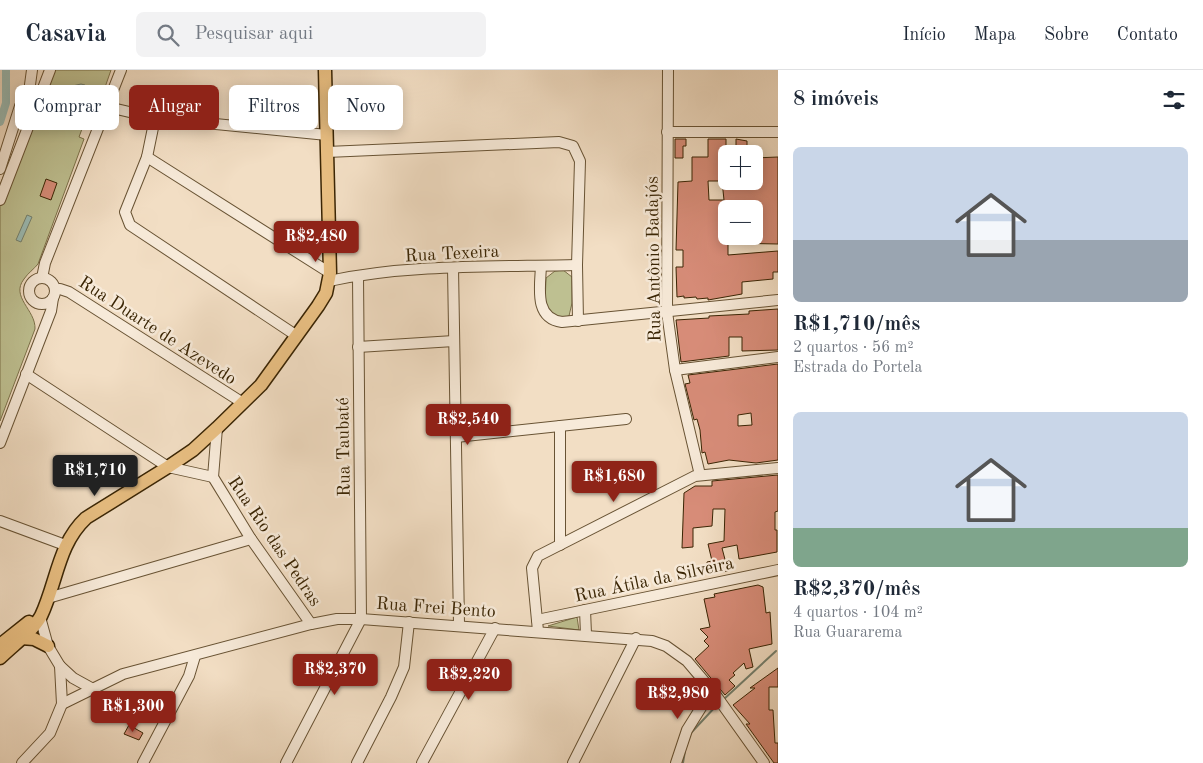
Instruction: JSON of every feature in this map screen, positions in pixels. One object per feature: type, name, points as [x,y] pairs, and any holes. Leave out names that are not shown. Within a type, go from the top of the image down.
[{"type":"main road","points":[[0,658],[22,638],[40,617],[65,545],[72,532],[86,518],[193,450],[217,428],[261,385],[318,306],[329,277],[325,70]]},
{"type":"main road","points":[[0,645],[25,624],[40,617]]},
{"type":"main road","points":[[22,638],[34,639],[48,646]]},
{"type":"street","points":[[0,169],[20,106],[29,92],[32,70]]},
{"type":"street","points":[[0,200],[50,70]]},
{"type":"street","points":[[116,85],[121,70]]},
{"type":"street","name":"Rua Antônio Badajós","points":[[668,70],[666,312],[675,370],[700,475]]},
{"type":"street","points":[[219,124],[327,135]]},
{"type":"street","points":[[42,278],[45,263],[99,130]]},
{"type":"street","points":[[153,130],[146,157],[125,212],[130,225],[296,336]]},
{"type":"street","points":[[667,132],[778,132]]},
{"type":"street","points":[[328,152],[567,144],[573,146],[580,161],[577,265],[578,321]]},
{"type":"street","points":[[146,157],[329,277]]},
{"type":"street","name":"Rua Texeira","points":[[329,277],[453,268],[577,265]]},
{"type":"street","points":[[541,266],[540,294],[544,313],[552,321],[578,321],[778,300]]},
{"type":"street","points":[[453,268],[459,624]]},
{"type":"street","name":"Rua Taubaté","points":[[358,276],[361,618]]},
{"type":"street","points":[[0,443],[51,312],[54,294],[49,280],[42,278],[34,281],[29,288],[30,296],[39,304],[44,326]]},
{"type":"street","name":"Rua Duarte de Azevedo","points":[[54,294],[69,292],[243,404]]},
{"type":"street","points":[[39,304],[47,303],[54,294]]},
{"type":"street","points":[[358,347],[454,341]]},
{"type":"street","points":[[675,370],[778,357]]},
{"type":"street","points":[[26,374],[168,467]]},
{"type":"street","points":[[456,436],[626,419]]},
{"type":"street","points":[[560,426],[560,545]]},
{"type":"street","name":"Rua Rio das Pedras","points":[[217,428],[212,460],[213,477],[251,539],[311,624]]},
{"type":"street","name":"Rua Rio das Pedras","points":[[168,467],[213,477]]},
{"type":"street","points":[[538,631],[532,568],[538,556],[700,475],[778,468]]},
{"type":"street","points":[[0,521],[65,545]]},
{"type":"street","points":[[48,598],[251,539]]},
{"type":"street","name":"Rua Átila da Silveira","points":[[537,620],[778,570]]},
{"type":"street","points":[[585,610],[586,634]]},
{"type":"street","points":[[40,617],[48,646],[60,666],[73,678],[93,689]]},
{"type":"street","points":[[286,763],[361,618]]},
{"type":"street","name":"Rua Frei Bento","points":[[62,704],[124,674],[311,624],[337,619],[361,618],[459,624],[636,638],[666,646],[681,655],[713,692],[764,763]]},
{"type":"street","points":[[357,763],[391,697],[404,667],[409,622]]},
{"type":"street","points":[[422,763],[495,628]]},
{"type":"street","points":[[573,763],[636,638]]},
{"type":"street","points":[[143,763],[189,676],[195,656]]},
{"type":"street","points":[[174,661],[189,676]]},
{"type":"street","points":[[22,763],[50,733],[62,704],[60,666]]},
{"type":"street","points":[[676,763],[686,730],[713,692]]},
{"type":"green space","points":[[45,70],[111,70],[106,85],[39,85]]},
{"type":"green space","points":[[22,130],[82,130],[79,137],[84,139],[38,264],[20,286],[22,298],[32,316],[35,329],[0,421],[0,185]]},
{"type":"green space","points":[[563,270],[572,277],[572,303],[569,316],[556,319],[545,305],[546,278],[555,271]]},
{"type":"green space","points":[[577,617],[579,630],[548,626]]},
{"type":"water","points":[[27,215],[32,217],[21,242],[16,240]]},
{"type":"building","points":[[675,139],[686,139],[686,146],[683,146],[683,158],[675,158]]},
{"type":"building","points":[[708,139],[726,139],[726,145],[718,145],[718,181],[708,181],[709,200],[718,200],[718,245],[728,245],[728,255],[778,251],[778,272],[773,272],[773,279],[742,282],[742,294],[708,300],[708,298],[677,297],[676,267],[683,267],[683,250],[676,250],[678,182],[692,181],[692,157],[708,157]]},
{"type":"building","points":[[736,139],[747,141],[747,145],[736,145]]},
{"type":"building","points":[[778,157],[778,244],[763,244],[763,200],[724,200],[723,190],[763,190],[763,158]]},
{"type":"building","points":[[46,179],[57,183],[51,200],[40,196]]},
{"type":"building","points":[[778,309],[778,350],[742,351],[742,337],[729,337],[729,356],[681,362],[676,320],[749,314],[749,311]]},
{"type":"building","points":[[778,364],[778,460],[756,463],[729,460],[708,464],[705,452],[702,453],[700,430],[697,419],[694,420],[685,384],[690,383],[688,375]],"holes":[[[751,413],[752,425],[738,426],[738,415]]]},
{"type":"building","points":[[778,475],[778,511],[775,512],[777,552],[739,559],[737,545],[722,548],[728,571],[709,574],[707,562],[712,561],[708,544],[724,541],[725,509],[713,509],[712,526],[693,528],[693,547],[682,548],[684,493],[695,486],[712,486],[712,481]]},
{"type":"building","points":[[758,585],[763,587],[766,613],[770,612],[772,644],[749,649],[753,667],[746,669],[744,663],[733,673],[735,675],[729,680],[735,686],[725,695],[695,659],[709,646],[704,641],[708,637],[700,629],[710,627],[704,599],[715,597],[714,594]]},
{"type":"building","points":[[778,668],[778,687],[769,687],[769,710],[773,710],[775,743],[778,743],[778,763],[774,763],[746,724],[750,724],[733,705],[755,688],[750,688]]},
{"type":"building","points":[[129,725],[143,733],[139,740],[124,734]]},
{"type":"waterway","points":[[0,122],[6,103],[6,70]]},
{"type":"waterway","points":[[723,700],[776,651]]},
{"type":"waterway","points":[[690,734],[717,705]]},
{"type":"waterway","points":[[683,763],[685,751]]}]
